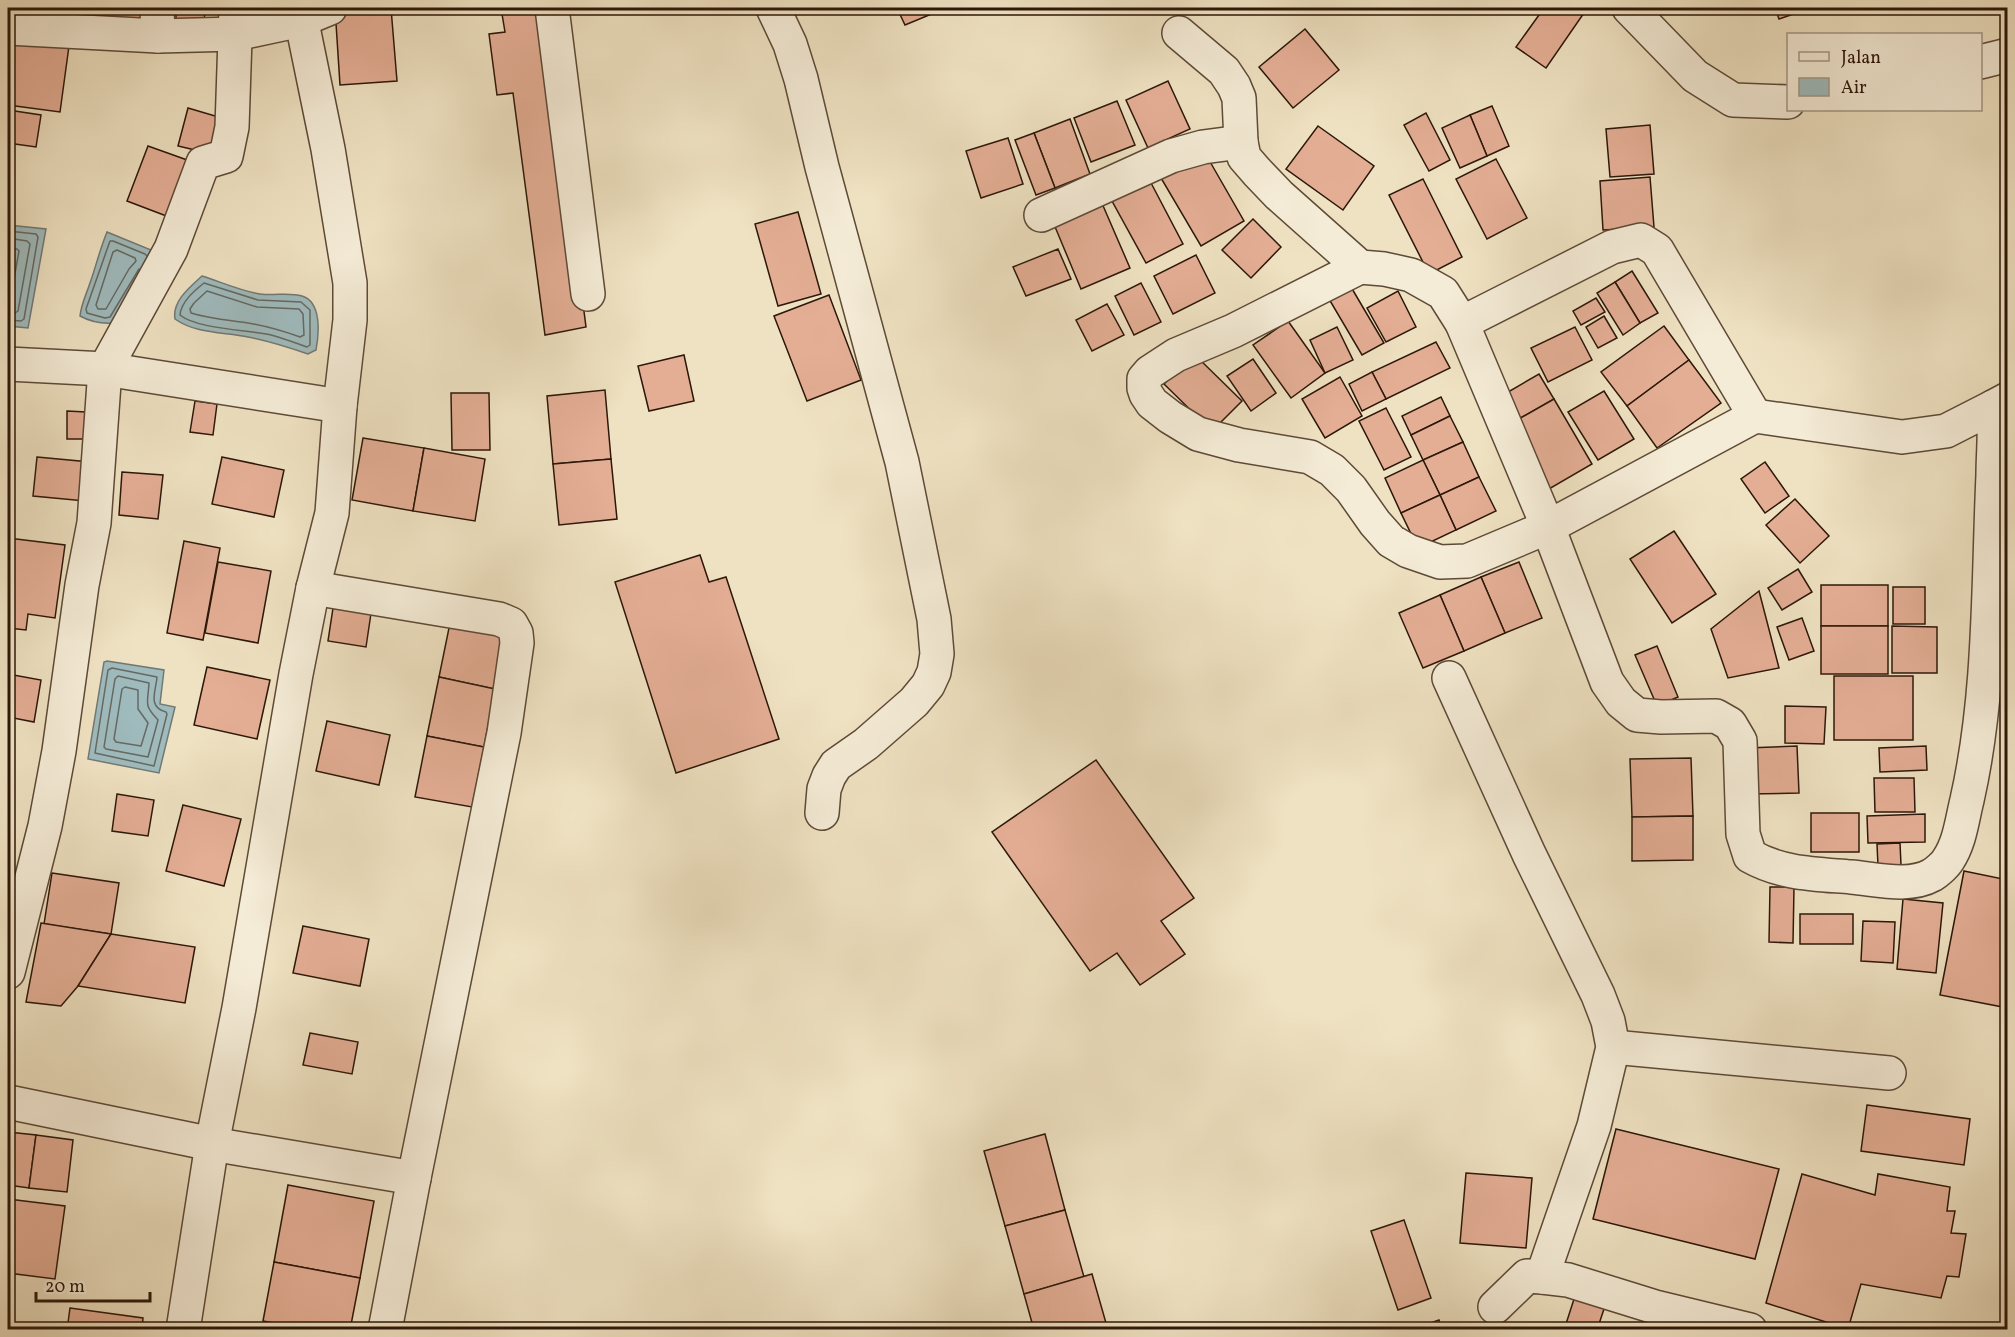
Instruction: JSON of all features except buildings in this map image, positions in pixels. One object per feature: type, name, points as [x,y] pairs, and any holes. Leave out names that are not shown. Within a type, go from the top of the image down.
[{"type":"street","points":[[8,28],[236,21],[300,14],[330,8]]},
{"type":"street","points":[[552,8],[588,294]]},
{"type":"street","points":[[772,8],[790,44],[801,79],[825,178],[902,462],[934,619],[937,654],[934,672],[928,685],[914,702],[866,744],[836,765],[824,789],[822,813]]},
{"type":"street","points":[[1629,8],[1695,76],[1733,100],[1787,102]]},
{"type":"street","points":[[183,1329],[212,1144],[239,1008],[294,686],[313,588],[332,513],[340,406],[350,320],[350,282],[328,149],[300,14]]},
{"type":"street","points":[[8,972],[45,826],[59,751],[82,585],[94,523],[105,369],[171,249],[203,163],[226,156],[232,127],[236,21]]},
{"type":"street","points":[[1179,33],[1224,71],[1234,86],[1239,98],[1240,142],[1244,157],[1257,172],[1360,267]]},
{"type":"street","points":[[1982,61],[2007,55]]},
{"type":"street","points":[[1041,215],[1172,156],[1203,147],[1240,142]]},
{"type":"street","points":[[1462,323],[1612,247],[1641,240],[1657,250],[1755,416]]},
{"type":"street","points":[[2000,403],[1946,431],[1902,437],[1755,416],[1548,527],[1467,561],[1440,562],[1408,551],[1391,541],[1351,489],[1332,470],[1310,457],[1239,445],[1198,434],[1152,403],[1146,394],[1144,379],[1149,372],[1176,356],[1233,331],[1360,267],[1411,275],[1443,293],[1462,323],[1548,527],[1607,682],[1621,702],[1637,715],[1716,716],[1730,724],[1740,741],[1743,834],[1750,856],[1767,865],[1790,872],[1911,882],[1932,875],[1947,862],[1957,843],[1969,791],[1981,720],[1986,655],[1993,452],[2000,403]]},
{"type":"street","points":[[8,364],[105,369],[340,406]]},
{"type":"street","points":[[313,588],[499,619],[511,624],[516,633],[517,643],[504,733],[385,1329]]},
{"type":"street","points":[[1449,678],[1529,855],[1581,956],[1608,1021],[1613,1047],[1594,1126],[1542,1277]]},
{"type":"street","points":[[1613,1047],[1889,1073]]},
{"type":"street","points":[[8,1102],[212,1144],[414,1178]]},
{"type":"street","points":[[1495,1307],[1527,1276],[1542,1277],[1568,1280],[1655,1307],[1750,1329]]},
{"type":"water","points":[[8,225],[46,229],[28,328],[8,326]]},
{"type":"water","points":[[107,232],[156,252],[114,323],[97,322],[80,316]]},
{"type":"water","points":[[202,276],[253,293],[297,295],[308,299],[318,319],[316,350],[308,354],[239,335],[201,330],[175,319],[179,300]]},
{"type":"water","points":[[104,662],[164,670],[160,704],[175,707],[159,773],[88,759]]}]
